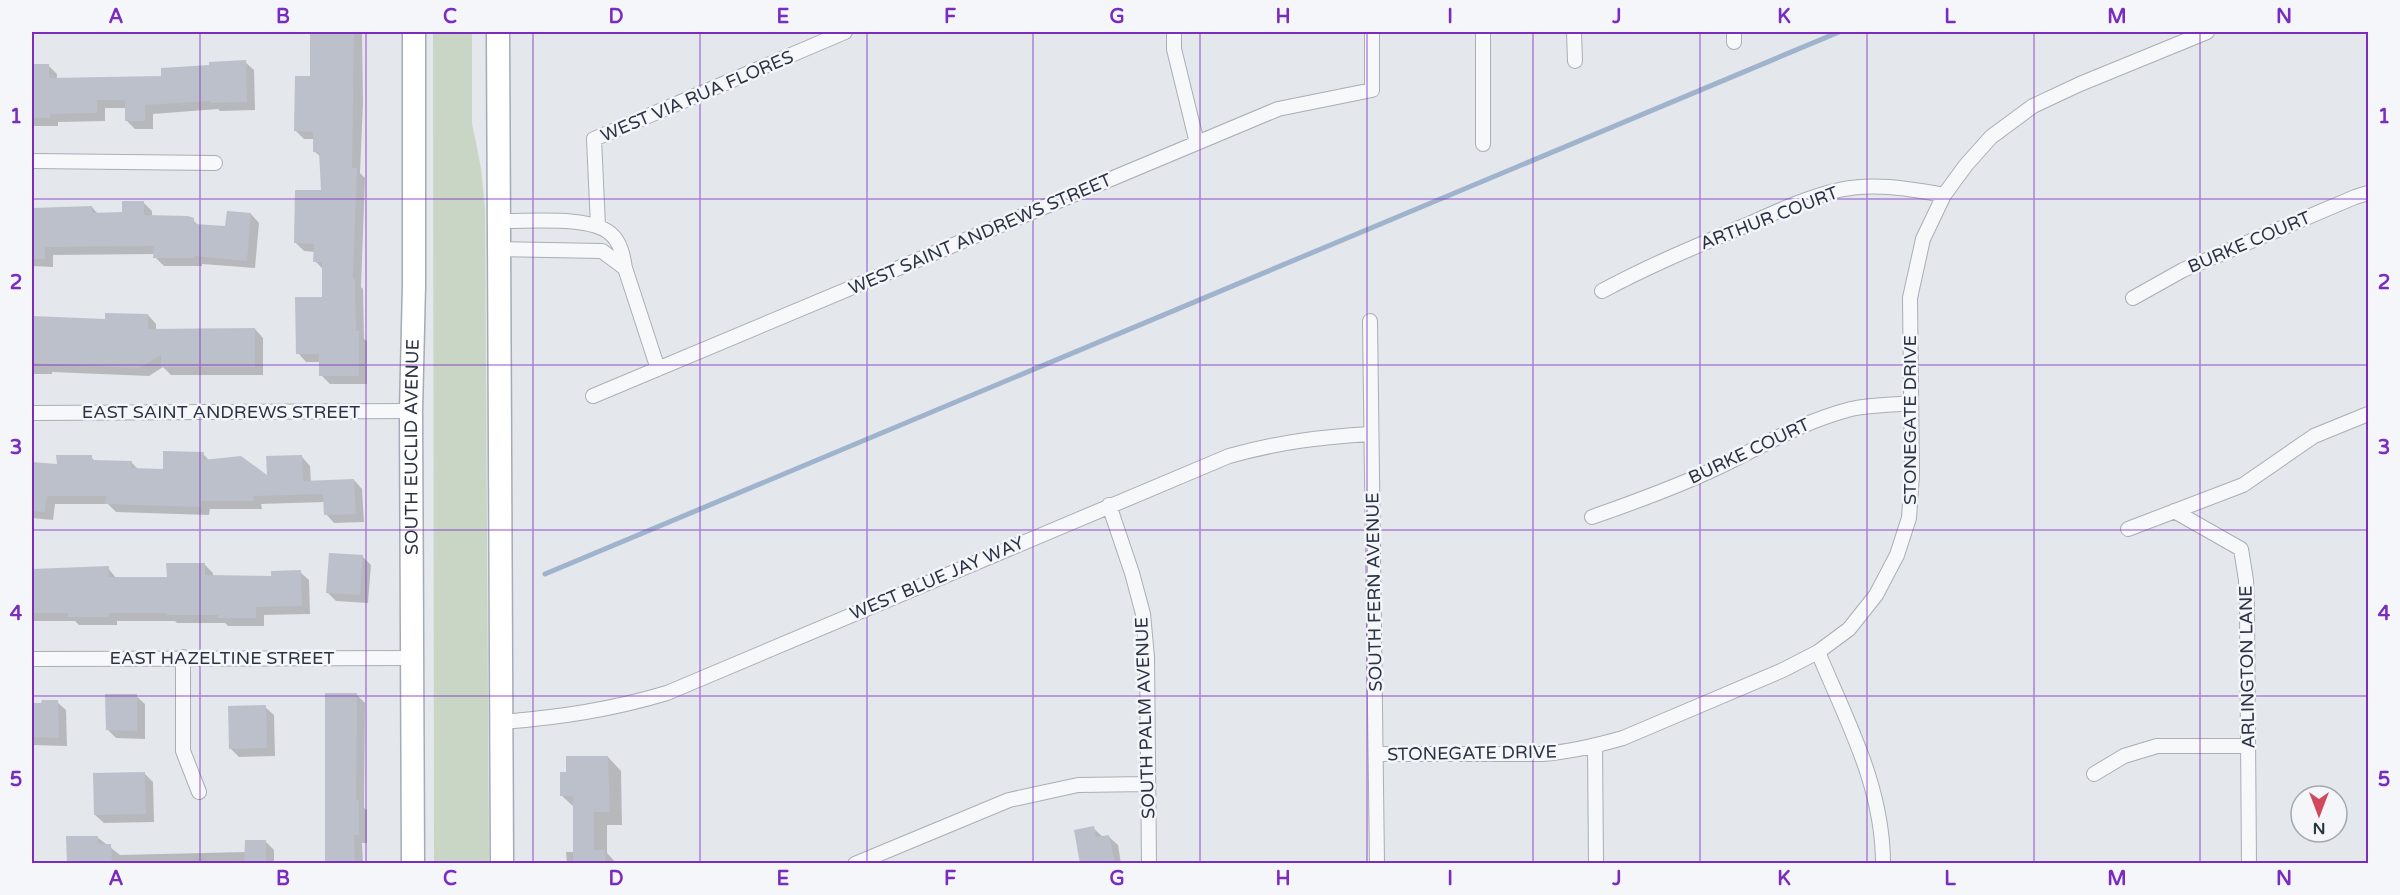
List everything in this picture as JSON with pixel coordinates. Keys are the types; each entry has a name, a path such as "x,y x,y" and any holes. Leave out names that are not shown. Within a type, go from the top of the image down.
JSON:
{"main road":[{"name":"SOUTH EUCLID AVENUE","path":"413,864 411,411 414,285 414,32"},
{"path":"498,32 502,864"}],"street":[{"name":"WEST VIA RUA FLORES","path":"598,226 594,139 845,32"},
{"path":"1174,32 1174,49 1197,143"},
{"name":"WEST SAINT ANDREWS STREET","path":"593,396 1278,109 1372,90 1372,32"},
{"path":"1483,32 1483,144"},
{"path":"1574,32 1575,61"},
{"name":"STONEGATE DRIVE","path":"1376,754 1542,754 1569,752 1595,746 1658,724 1783,670 1818,652 1849,629 1876,595 1897,555 1909,518 1912,475 1910,298 1923,239 1944,195 1991,137 2033,106 2206,32"},
{"path":"32,160 215,163"},
{"name":"ARTHUR COURT","path":"1602,291 1662,260 1799,203 1840,190 1877,187 1911,189 1944,195"},
{"name":"BURKE COURT","path":"2133,298 2183,270 2368,193"},
{"path":"500,221 572,222 598,226 612,234 622,251 625,268 658,369"},
{"path":"500,249 602,251 625,268"},
{"name":"SOUTH FERN AVENUE","path":"1370,321 1377,864"},
{"name":"BURKE COURT","path":"1592,517 1635,502 1728,462 1780,434 1815,420 1854,408 1911,403"},
{"name":"EAST SAINT ANDREWS STREET","path":"32,413 411,411"},
{"path":"2128,529 2243,486 2314,436 2368,414"},
{"name":"WEST BLUE JAY WAY","path":"502,722 564,717 622,706 667,693 1229,456 1272,444 1322,437 1371,434"},
{"name":"SOUTH PALM AVENUE","path":"1109,505 1143,614 1147,657 1149,864"},
{"name":"ARLINGTON LANE","path":"2174,511 2241,549 2246,580 2247,610 2249,864"},
{"path":"1818,652 1867,766 1878,807 1883,864"},
{"path":"183,657 183,751 199,792"},
{"name":"EAST HAZELTINE STREET","path":"32,659 412,657"},
{"path":"1595,746 1596,864"},
{"path":"2094,774 2124,756 2157,746 2248,746"},
{"path":"855,864 1009,800 1078,785 1148,783"}],"green space":[{"path":"433,32 472,32 472,123 481,168 485,209 489,863 434,863"}],"building":[{"path":"310,32 354,32 352,168 357,168 353,279 355,279 356,331 359,331 359,376 319,376 319,354 296,354 295,297 322,297 322,262 313,262 314,244 294,243 295,190 321,190 319,152 313,152 313,132 294,131 295,76 310,76"},
{"path":"246,60 247,102 210,103 210,101 145,105 145,121 125,121 125,100 97,100 97,113 50,114 50,118 32,118 32,64 49,64 49,78 161,76 161,68"},
{"path":"122,201 144,201 144,215 188,216 194,218 194,224 225,226 227,211 251,213 247,261 194,256 194,258 153,258 154,246 45,247 45,259 32,259 32,208 92,206 92,213 122,212"},
{"path":"105,313 148,314 148,329 255,328 255,367 161,367 161,355 139,368 32,363 32,316 105,319"},
{"path":"163,451 204,452 203,460 241,456 267,475 266,456 302,455 303,481 354,479 356,514 324,515 323,494 253,496 254,501 201,501 201,507 105,504 106,496 47,496 45,512 32,511 32,462 57,464 56,455 92,455 92,460 132,461 131,468 163,469"},
{"path":"329,553 363,555 360,595 326,593"},
{"path":"166,563 205,563 205,575 271,576 271,571 301,570 302,606 256,607 256,618 218,618 218,615 167,615 167,613 109,613 109,617 68,617 68,613 32,613 32,569 109,566 109,577 167,577"},
{"path":"325,693 357,693 356,800 359,800 359,835 354,835 355,864 325,864"},
{"path":"105,694 137,694 137,731 106,730"},
{"path":"42,700 58,700 59,738 32,737 32,703 41,703"},
{"path":"266,705 267,748 229,749 228,706"},
{"path":"566,756 608,756 610,812 594,812 594,850 605,850 605,864 573,864 573,796 560,796 560,772 566,772"},
{"path":"145,772 146,814 94,815 93,773"},
{"path":"1094,826 1096,837 1109,835 1115,864 1080,864 1074,830"},
{"path":"66,836 98,836 98,844 111,844 112,864 67,864"},
{"path":"245,840 266,840 266,864 244,864"}],"waterway":[{"path":"545,574 1839,32"}]}
